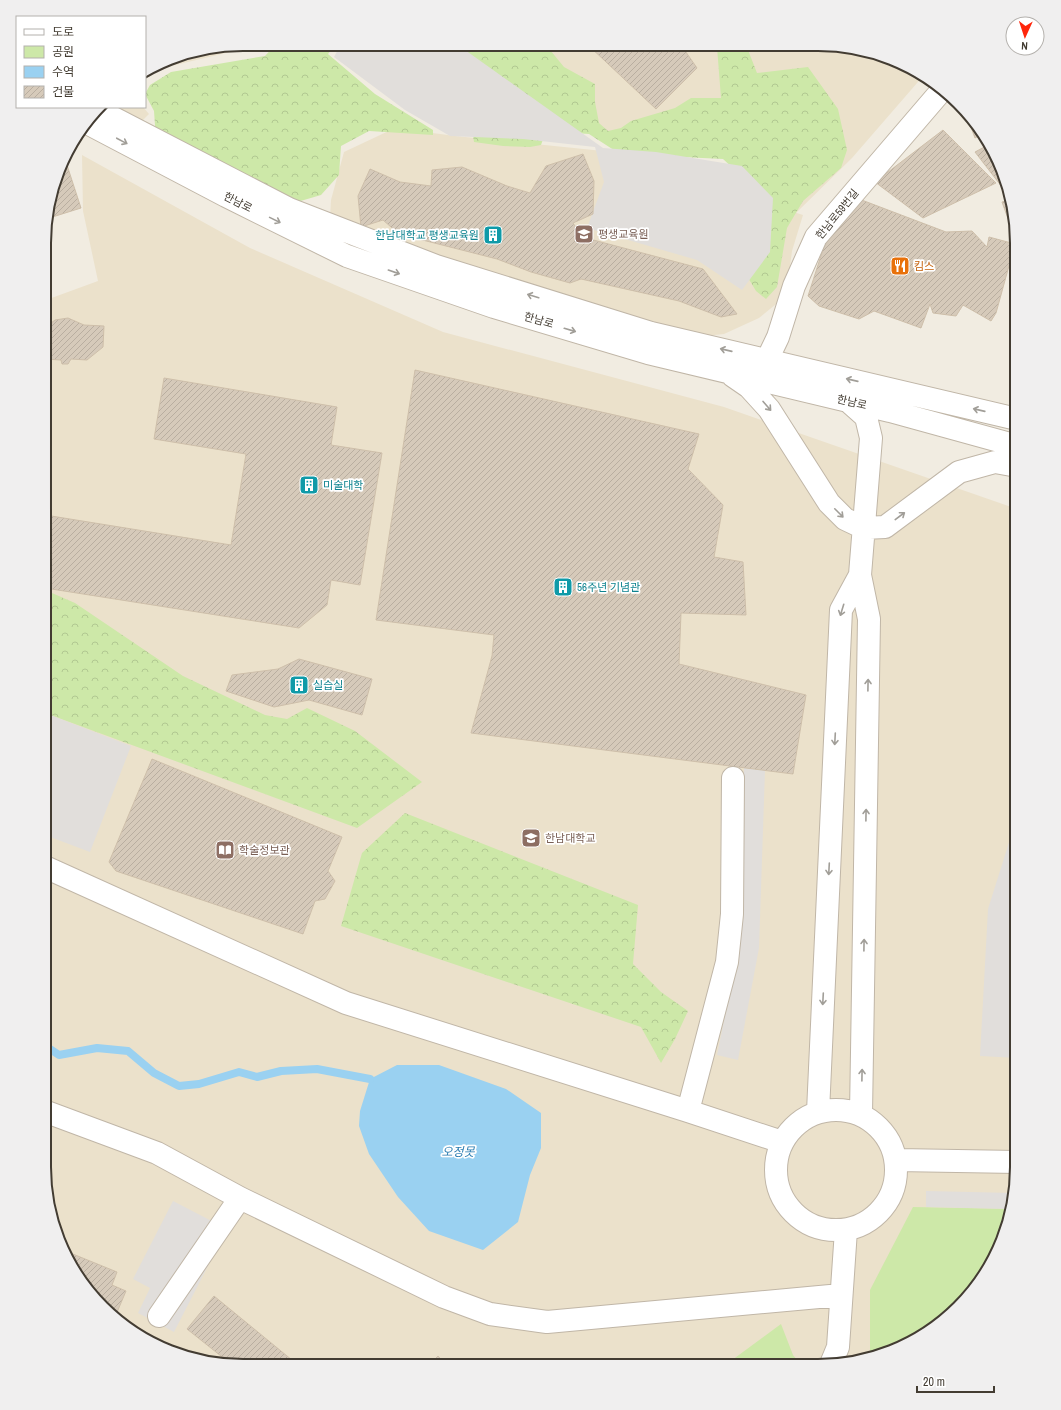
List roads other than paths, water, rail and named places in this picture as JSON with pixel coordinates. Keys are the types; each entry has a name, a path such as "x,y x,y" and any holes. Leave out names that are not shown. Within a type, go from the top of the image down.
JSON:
{"street":[{"name":"한남로59번길","path":"767,360 778,337 794,286 816,237 939,94"},
{"name":"한남로","path":"102,112 289,209 436,266 651,333 1010,417"},
{"name":"한남로","path":"92,125 226,196 347,256 494,307 648,353 903,414 1010,444"},
{"path":"727,371 749,387 770,408 829,503 845,519 864,528 885,526 959,472 995,462 1010,465"},
{"path":"848,401 866,417 871,438 860,575 869,619 861,1114"},
{"path":"871,438 881,420 903,414"},
{"path":"818,1112 841,610 860,575"},
{"path":"688,1111 726,962 732,914 733,778"},
{"path":"51,870 346,1003 782,1142"},
{"path":"832,1109 847,1110 861,1114 878,1125 882,1130 890,1141 897,1160 897,1179 891,1198 880,1213 864,1224 846,1230 826,1230 809,1224 793,1213 782,1197 776,1179 776,1160 782,1142 791,1129 803,1119 818,1112 832,1109"},
{"path":"51,1114 157,1153 240,1198 444,1297 490,1314 547,1322 841,1294"},
{"path":"897,1160 1010,1162"},
{"path":"159,1316 240,1198"},
{"path":"837,1358 846,1230"}],"water":[{"name":"오정못","path":"397,1065 439,1065 506,1089 541,1113 541,1148 530,1175 518,1222 483,1250 429,1231 398,1197 369,1154 359,1126 360,1111 370,1079"}],"waterway":[{"path":"51,1050 59,1055 97,1048 128,1051 154,1073 179,1086 199,1084 239,1072 257,1077 281,1071 317,1069 370,1079"}],"place":[{"name":"평생교육원","path":"584,234"},
{"name":"한남대학교 평생교육원","path":"493,235"},
{"name":"킴스","path":"900,266"},
{"name":"미술대학","path":"309,485"},
{"name":"56주년 기념관","path":"563,587"},
{"name":"실습실","path":"299,685"},
{"name":"한남대학교","path":"531,838"},
{"name":"학술정보관","path":"225,850"}]}
